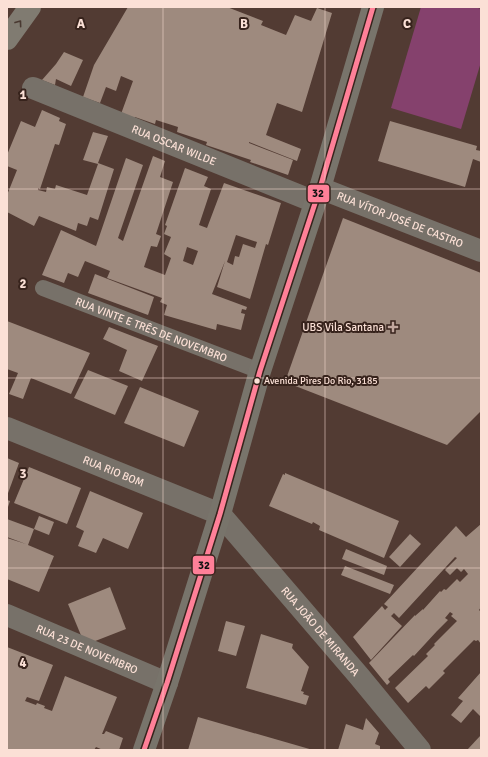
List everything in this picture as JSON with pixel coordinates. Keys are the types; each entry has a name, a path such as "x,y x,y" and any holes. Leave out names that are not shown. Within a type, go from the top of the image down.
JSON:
{"main road":[{"path":"7,39 30,7"},
{"path":"144,750 167,683 220,514 260,371 317,195 373,7"}],"street":[{"name":"RUA OSCAR WILDE","path":"33,88 317,195"},
{"name":"RUA VÍTOR JOSÉ DE CASTRO","path":"317,195 481,251"},
{"name":"RUA RIO BOM","path":"7,428 220,514"},
{"name":"RUA JOÃO DE MIRANDA","path":"220,514 359,676 420,750"},
{"name":"RUA 23 DE NOVEMBRO","path":"7,615 167,683"}],"lane":[{"name":"RUA VINTE E TRÊS DE NOVEMBRO","path":"43,288 260,371"}],"shaded area":[{"path":"421,7 475,7 481,9 481,62 461,129 391,108"}],"building":[{"path":"128,7 227,7 263,21 261,25 286,35 295,15 311,21 317,8 332,13 302,112 277,103 266,135 301,149 297,161 249,142 293,160 288,175 250,162 251,160 206,145 207,142 177,132 178,127 156,120 155,124 121,114 133,81 121,76 116,91 106,87 100,103 83,97 94,65"},
{"path":"64,52 83,60 71,86 56,79 55,85 42,80 56,64"},
{"path":"42,110 60,118 59,121 66,124 59,145 55,144 40,189 38,188 38,190 46,192 47,187 55,189 56,185 87,195 98,164 83,160 93,132 108,136 98,163 114,169 98,220 90,217 87,226 78,223 76,231 39,216 34,226 7,212 7,195 17,170 7,166 7,155 21,121 35,127"},
{"path":"390,121 477,146 476,150 481,151 481,162 473,159 465,187 378,161"},
{"path":"153,156 165,161 160,177 173,182 156,234 161,236 157,247 151,246 144,267 165,275 171,258 164,254 171,237 164,234 167,226 165,225 185,168 208,177 204,186 211,189 199,225 207,228 224,183 281,203 268,245 266,244 250,299 217,287 225,261 212,294 247,307 246,310 242,309 241,313 245,314 241,330 217,324 216,330 164,315 167,305 160,302 162,298 107,278 110,271 85,261 78,277 68,273 64,283 42,275 61,230 96,246 126,158 143,165 118,238 123,241","holes":["236,235 257,242 255,248 243,244 239,257 235,256 233,265 227,262","187,247 198,251 193,265 183,261"]},
{"name":"UBS Vila Santana","path":"343,218 481,273 481,411 447,445 285,382"},
{"path":"95,274 154,297 148,315 88,293"},
{"path":"7,321 90,353 71,394 31,378 23,399 9,394 18,373 7,369"},
{"path":"109,327 158,346 142,381 119,371 127,350 103,339"},
{"path":"88,370 128,386 115,415 74,398"},
{"path":"140,387 199,411 184,447 124,423"},
{"path":"7,458 19,463 7,496"},
{"path":"29,467 81,488 67,524 14,503"},
{"path":"285,473 399,521 384,558 319,530 320,526 313,522 312,524 269,506 283,474 285,475"},
{"path":"90,491 143,513 128,549 103,538 96,553 78,546 84,531 76,527"},
{"path":"7,500 10,501 7,510"},
{"path":"39,516 54,522 49,535 34,529"},
{"path":"7,519 34,529 28,545 54,556 39,592 7,579 7,538 26,544 7,537"},
{"path":"481,524 481,607 479,610 481,612 481,644 478,640 474,640 443,671 445,673 429,689 426,686 408,703 395,688 428,656 426,654 435,645 434,644 457,621 451,616 453,614 450,612 445,618 448,620 414,656 413,655 388,679 390,682 387,685 369,663 415,615 423,610 440,591 441,592 444,589 446,590 457,579 460,582 468,574 464,569 461,572 457,568 450,575 445,570 457,558 455,557 399,618 394,613 391,616 402,626 371,660 353,637 382,606 385,610 388,607 384,604 456,526 466,537"},
{"path":"410,534 421,544 400,567 389,557"},
{"path":"346,549 387,566 384,575 342,559"},
{"path":"345,566 394,585 390,594 341,575"},
{"path":"110,587 126,629 85,645 68,604"},
{"path":"226,621 245,626 236,656 218,651"},
{"path":"261,634 293,644 292,648 309,667 301,691 304,692 303,694 309,696 306,705 246,688"},
{"path":"7,647 53,665 39,701 27,697 25,701 36,705 37,703 52,711 65,676 117,697 102,734 106,731 123,738 119,750 103,750 96,747 94,750 7,750"},
{"path":"481,672 481,717 473,709 461,723 451,715 463,701 458,698"},
{"path":"198,717 313,750 188,750"},
{"path":"366,718 379,733 375,744 380,746 380,749 383,750 338,750 346,724 363,730"},
{"path":"481,735 481,750 467,750"}],"transit line":[{"name":"32","path":"144,750 167,683 220,514 260,371 320,188 373,7"}],"place":[{"name":"UBS Vila Santana","path":"393,327"},
{"name":"Avenida Pires Do Rio, 3185","path":"257,381"}]}
